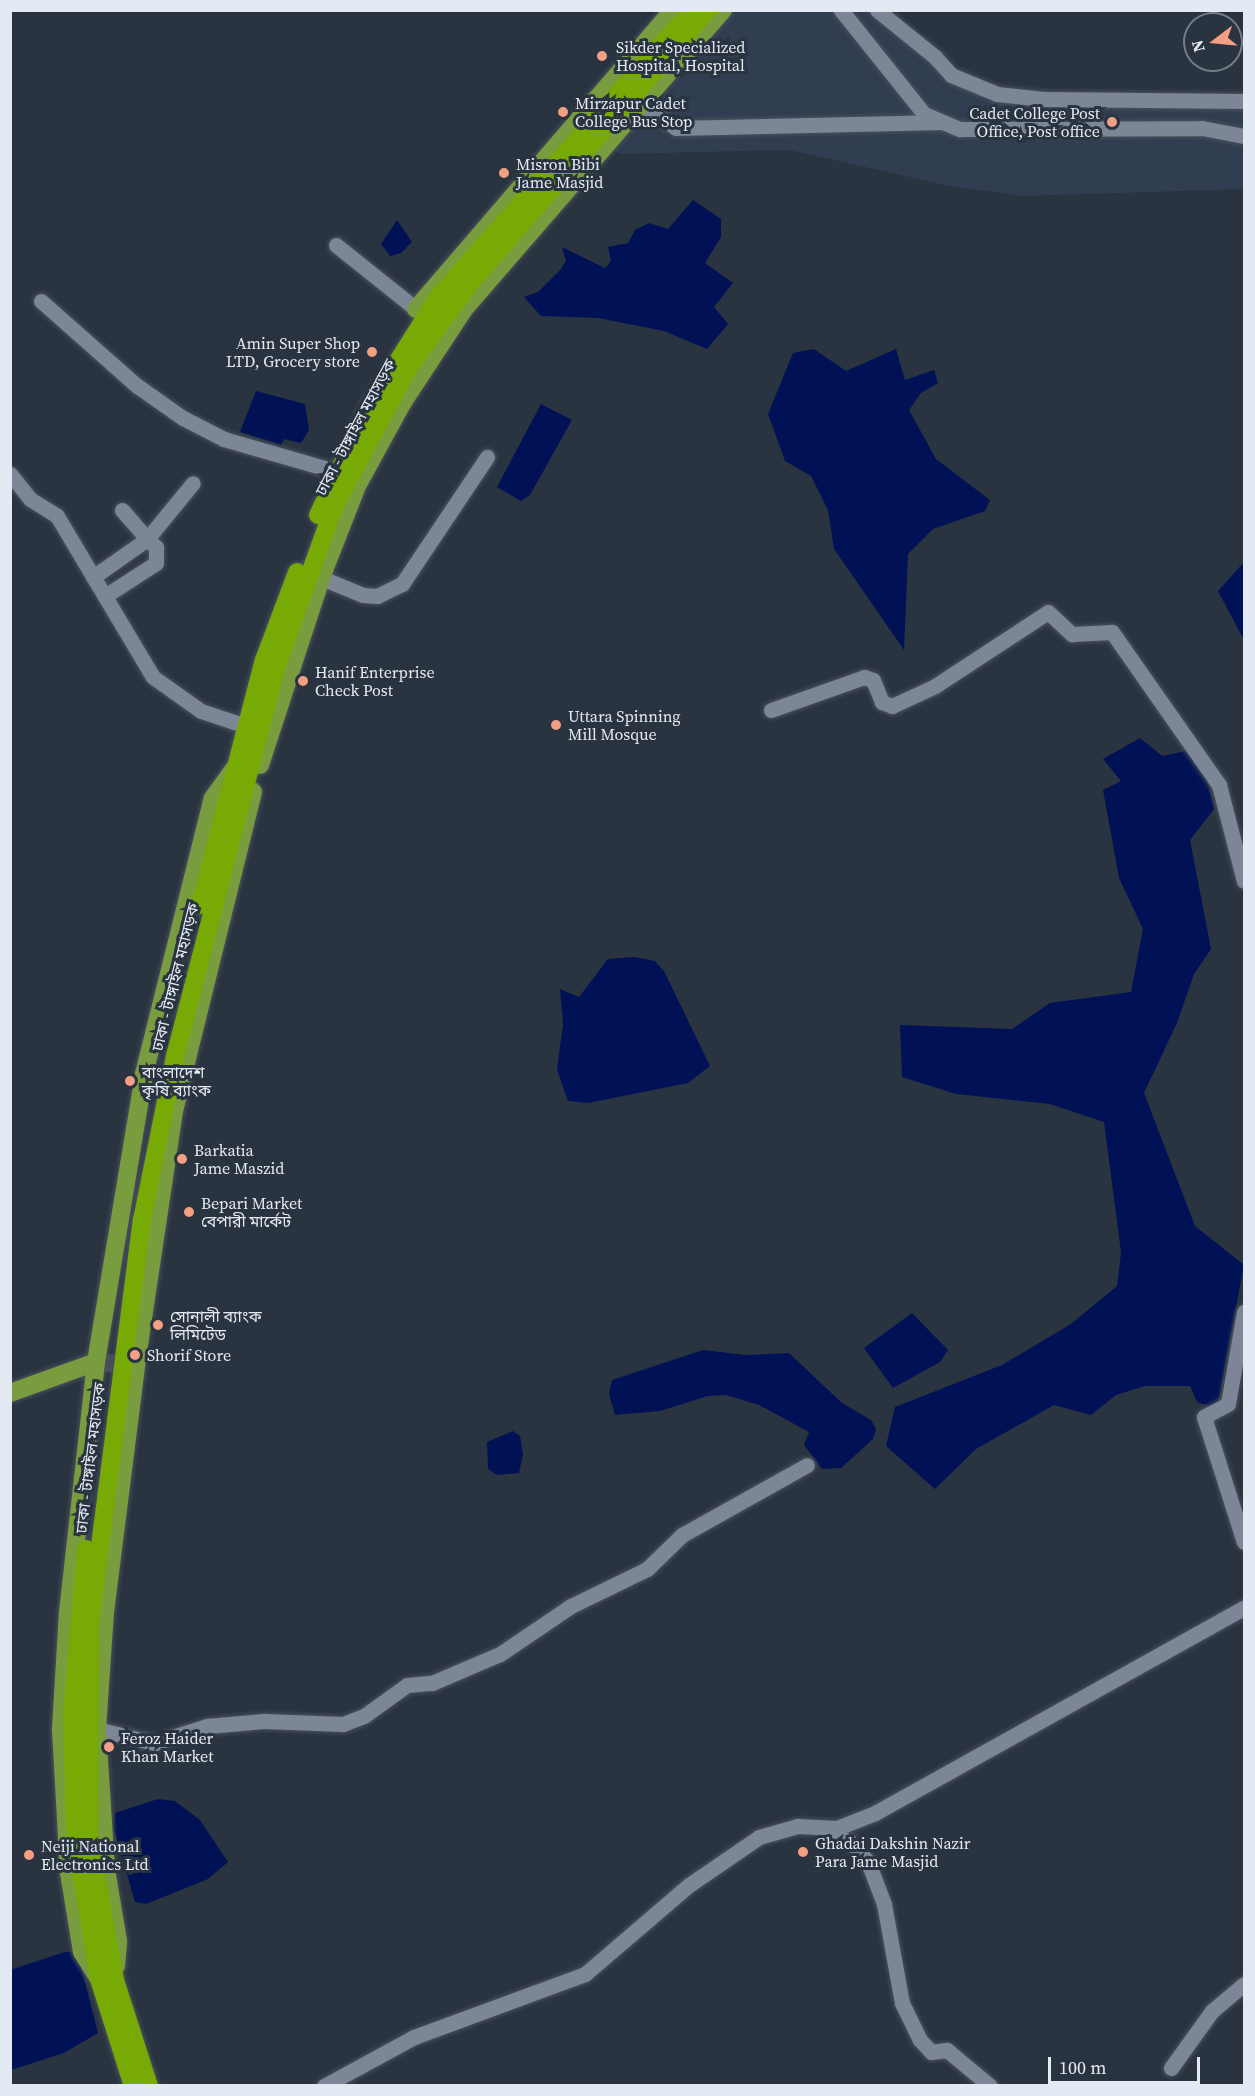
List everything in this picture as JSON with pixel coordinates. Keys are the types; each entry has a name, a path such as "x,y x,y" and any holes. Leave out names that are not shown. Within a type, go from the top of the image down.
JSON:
{"highway":[{"name":"ঢাকা - টাঙ্গাইল মহাসড়ক","path":"245,779 246,726 264,660 335,471 420,313 691,10"},
{"name":"ঢাকা - টাঙ্গাইল মহাসড়ক","path":"133,2085 107,1979 89,1836 90,1624 142,1220 175,1056 245,779 277,665 315,575 350,473 407,370 470,283 637,102 707,10"},
{"name":"ঢাকা - টাঙ্গাইল মহাসড়ক","path":"107,1979 149,2085"}],"main road":[{"path":"420,313 673,10"},
{"path":"637,102 723,10"},
{"path":"107,1979 82,1952 69,1874 61,1729 68,1612 96,1362 144,1074 213,798 245,779"},
{"path":"107,1979 118,1941 106,1869 97,1729 105,1612 134,1376 174,1111 245,779"},
{"path":"10,1393 96,1362"}],"street":[{"path":"841,10 918,107 960,129 1202,128 1245,136"},
{"path":"877,10 935,57 951,75 998,94 1035,99 1245,100"},
{"path":"637,102 676,128 944,122"},
{"path":"336,245 420,313"},
{"path":"41,301 136,385 183,418 224,439 335,471"},
{"path":"315,575 349,591 377,596 402,584 487,457"},
{"path":"10,474 30,499 57,516 153,677 201,711 246,726"},
{"path":"93,577 147,538 193,483"},
{"path":"105,596 156,563 156,547 122,510"},
{"path":"771,710 864,677 873,680 882,702 892,706 935,686 1048,612 1071,634 1112,632 1219,785 1245,881"},
{"path":"1245,1312 1228,1404 1204,1418 1245,1542"},
{"path":"97,1729 154,1743 207,1726 264,1721 343,1724 364,1716 407,1685 432,1683 500,1654 571,1606 647,1569 682,1535 807,1465"},
{"path":"324,2085 414,2037 585,1974 689,1885 759,1837 798,1826 824,1829 849,1825 958,1771 1046,1714 1245,1608"},
{"path":"824,1829 852,1843 867,1862 884,1904 902,2003 920,2040 931,2052 947,2050 990,2085"},
{"path":"1171,2068 1212,2011 1245,1984"}],"shaded area":[{"path":"731,11 872,11 934,59 997,97 1244,102 1244,189 1023,196 950,186 790,150 620,154 611,148"},
{"path":"693,200 721,219 721,237 705,263 733,283 714,307 728,324 707,349 664,331 598,318 541,316 524,297 538,292 560,270 566,261 562,247 605,268 611,261 608,247 628,243 635,230 649,223 668,229"},
{"path":"397,220 412,242 401,253 390,256 381,244"},
{"path":"814,349 846,371 896,349 905,380 934,370 938,383 921,393 909,410 936,459 990,500 985,511 933,529 908,554 904,650 834,549 828,510 811,476 785,461 768,414 793,353"},
{"path":"256,391 305,404 309,430 301,443 284,439 281,445 240,432"},
{"path":"541,404 572,420 530,495 521,501 497,487"},
{"path":"1244,562 1244,640 1218,591"},
{"path":"1140,738 1162,756 1186,751 1205,772 1214,809 1190,840 1211,949 1194,974 1177,1023 1144,1093 1195,1226 1244,1265 1217,1408 1197,1402 1190,1386 1145,1386 1116,1395 1091,1415 1054,1405 976,1449 935,1489 886,1446 895,1407 1002,1365 1071,1324 1117,1286 1121,1252 1104,1122 1050,1104 956,1094 902,1077 900,1025 1012,1029 1050,1003 1131,992 1143,929 1119,878 1103,790 1121,781 1103,759"},
{"path":"634,957 655,961 664,971 710,1066 688,1083 588,1103 568,1101 557,1070 563,1024 560,989 579,997 608,959"},
{"path":"912,1313 948,1350 940,1362 893,1388 864,1348"},
{"path":"703,1350 746,1355 789,1353 842,1403 871,1420 876,1429 873,1439 841,1468 822,1469 804,1445 809,1432 759,1405 726,1395 708,1396 660,1411 615,1415 609,1394 612,1380"},
{"path":"513,1431 520,1436 523,1454 519,1473 497,1475 488,1469 487,1442"},
{"path":"158,1799 175,1801 200,1820 228,1862 208,1879 146,1904 135,1902 114,1829 115,1813"},
{"path":"65,1952 77,1952 98,2033 64,2053 11,2070 10,1970"}],"tunnel":[{"path":"96,1362 136,1365"}],"place":[{"name":"Sikder Specialized Hospital, Hospital","path":"602,56"},
{"name":"Mirzapur Cadet College Bus Stop","path":"563,112"},
{"name":"Cadet College Post Office, Post office","path":"1112,122"},
{"name":"Misron Bibi Jame Masjid","path":"504,173"},
{"name":"Amin Super Shop LTD, Grocery store","path":"372,352"},
{"name":"Hanif Enterprise Check Post","path":"303,681"},
{"name":"Uttara Spinning Mill Mosque","path":"556,725"},
{"name":"বাংলাদেশ কৃষি ব্যাংক","path":"130,1081"},
{"name":"Barkatia Jame Maszid","path":"182,1159"},
{"name":"Bepari Market বেপারী মার্কেট","path":"189,1212"},
{"name":"সোনালী ব্যাংক লিমিটেড","path":"158,1325"},
{"name":"Shorif Store","path":"135,1355"},
{"name":"Feroz Haider Khan Market","path":"109,1747"},
{"name":"Ghadai Dakshin Nazir Para Jame Masjid","path":"803,1852"},
{"name":"Neiji National Electronics Ltd","path":"29,1855"}]}
